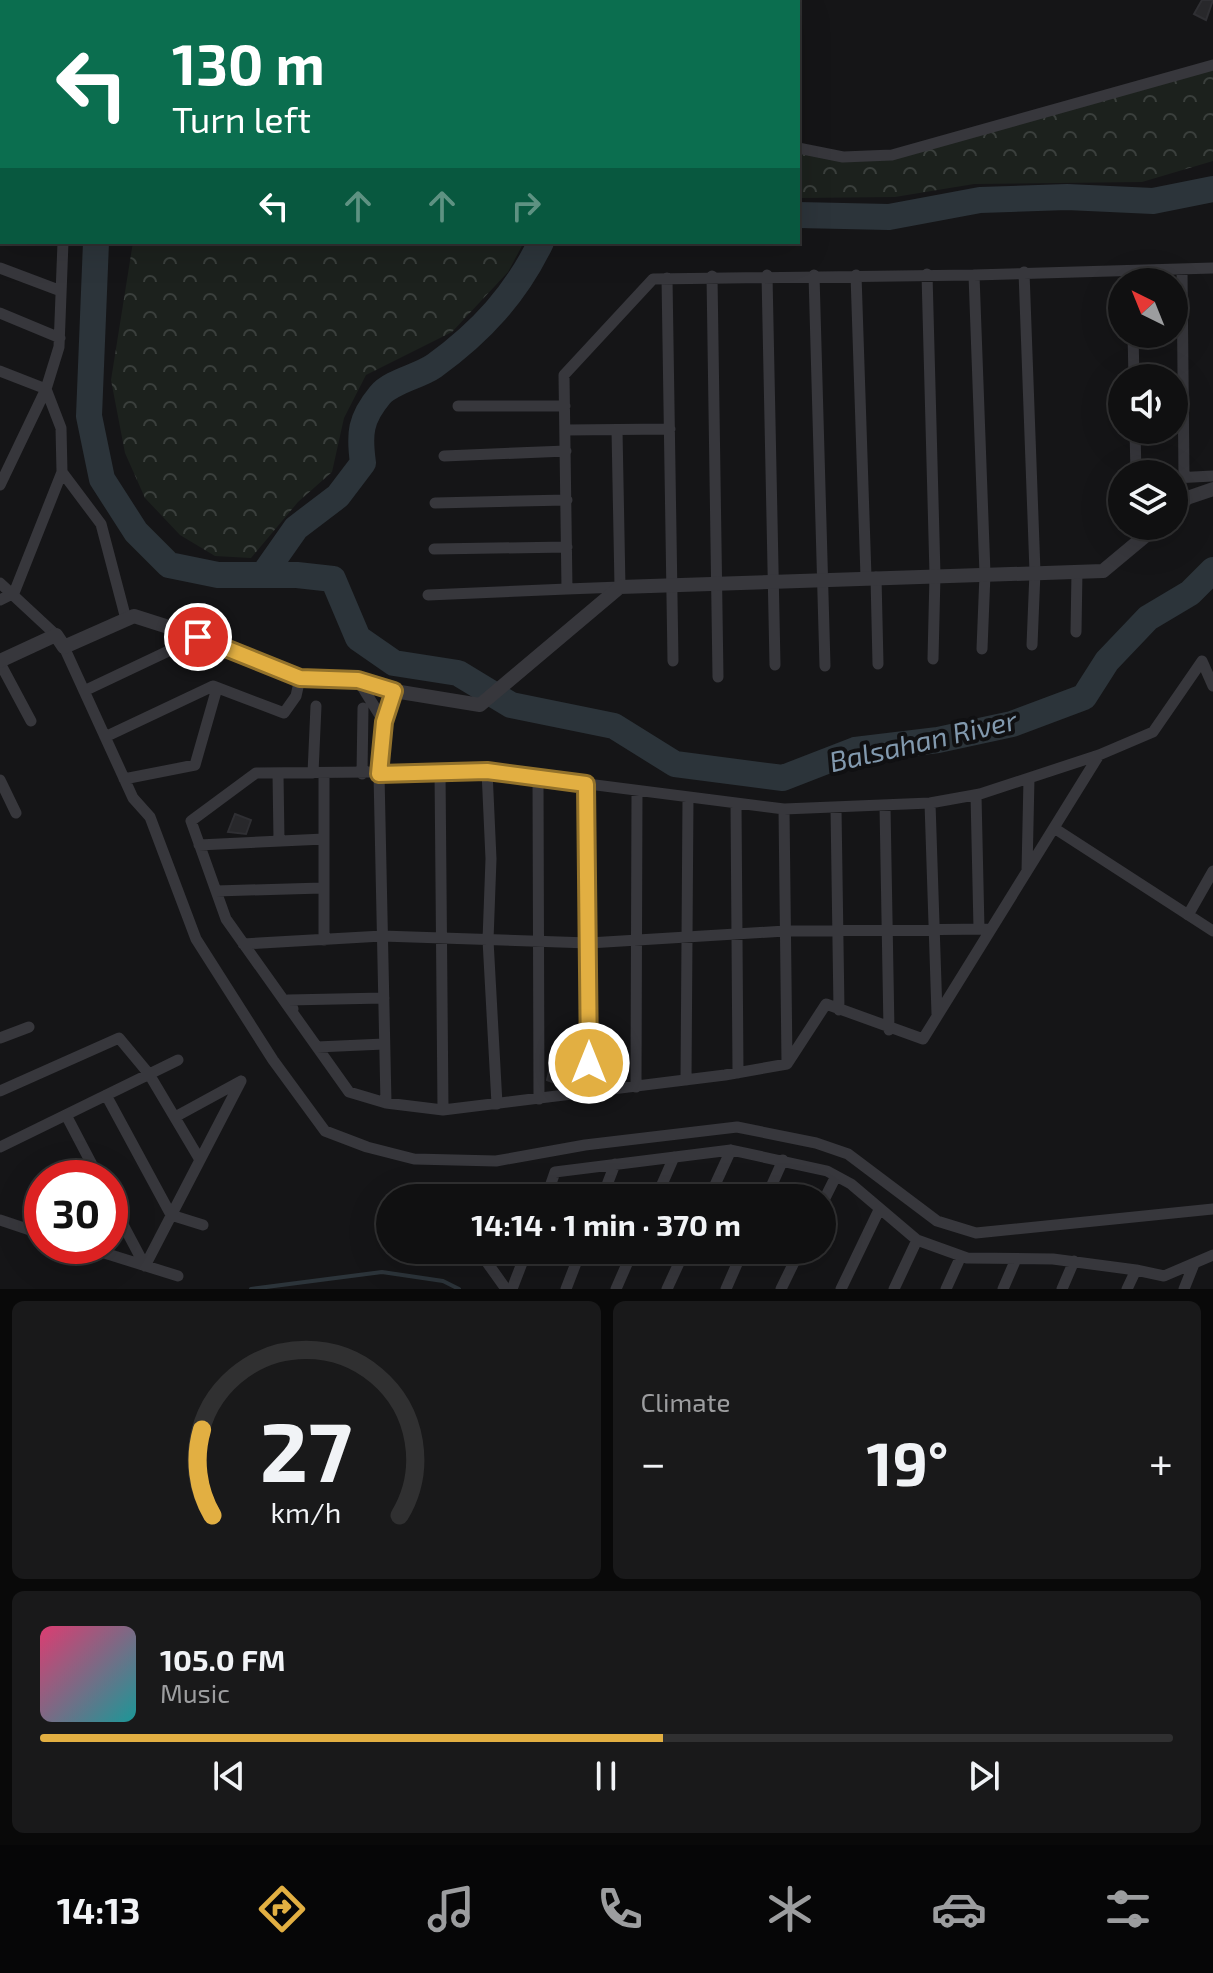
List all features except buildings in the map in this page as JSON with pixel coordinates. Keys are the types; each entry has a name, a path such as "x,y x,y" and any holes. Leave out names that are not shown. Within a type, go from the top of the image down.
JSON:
{"street":[{"path":"800,148 843,157 892,155 1213,65"},
{"path":"0,485 46,389 60,338 63,244"},
{"path":"0,268 61,291"},
{"path":"1188,269 1213,268"},
{"path":"1024,272 1035,572 1032,645"},
{"path":"567,589 564,375 653,279 1024,272 1108,275"},
{"path":"927,274 935,575 933,659"},
{"path":"767,275 775,665"},
{"path":"814,275 825,666"},
{"path":"856,275 878,664"},
{"path":"974,275 985,574 982,649"},
{"path":"712,276 718,677"},
{"path":"667,278 673,661"},
{"path":"0,313 60,338"},
{"path":"1179,460 1181,348"},
{"path":"0,371 46,389 61,428 62,472 14,593 0,600"},
{"path":"458,406 565,406"},
{"path":"566,430 670,429"},
{"path":"617,430 620,587"},
{"path":"444,456 566,451"},
{"path":"62,472 101,524 126,619"},
{"path":"1188,477 1213,476"},
{"path":"1188,498 1213,489"},
{"path":"435,503 567,500"},
{"path":"428,595 1103,571 1141,540"},
{"path":"434,549 567,547"},
{"path":"1076,632 1077,571"},
{"path":"0,583 14,593 60,641 124,779 139,807 150,817 196,939 273,1060 325,1131 367,1147 414,1159 496,1161 585,1145 737,1127 827,1146 848,1154 937,1221 976,1233 1213,1209"},
{"path":"31,721 0,662 134,616 198,637 300,678 358,680 394,691 480,705 620,587"},
{"path":"84,691 198,637"},
{"path":"1099,755 1027,871 985,929 923,1039 889,1030 826,1004 787,1064 636,1087 443,1110 386,1103 349,1092 226,919 191,821 256,773 487,771 784,809 930,803 976,795 1099,755 1153,732 1202,661 1213,686"},
{"path":"105,737 213,686 284,713 296,696 300,678"},
{"path":"358,680 384,722"},
{"path":"124,779 195,765 217,688"},
{"path":"386,1103 379,774 384,722 394,691"},
{"path":"316,706 324,839 324,940"},
{"path":"362,774 363,708"},
{"path":"440,770 443,1110"},
{"path":"487,771 491,859 488,940 497,1104"},
{"path":"278,774 279,840"},
{"path":"1027,871 1029,778"},
{"path":"538,779 539,1099"},
{"path":"0,780 16,813"},
{"path":"586,784 589,1093"},
{"path":"636,1087 637,791"},
{"path":"976,795 985,929"},
{"path":"686,1080 688,797"},
{"path":"736,803 738,1073"},
{"path":"930,803 937,1016"},
{"path":"885,806 889,1030"},
{"path":"836,808 839,1010"},
{"path":"784,809 787,1064"},
{"path":"1054,828 1213,931"},
{"path":"199,845 324,839"},
{"path":"1188,915 1213,871"},
{"path":"216,891 322,888"},
{"path":"243,944 382,936 589,943 838,929 985,929"},
{"path":"317,1047 288,1000 384,998"},
{"path":"0,1038 29,1027"},
{"path":"0,1091 119,1038 149,1074 200,1160"},
{"path":"317,1047 384,1044"},
{"path":"0,1147 178,1060"},
{"path":"145,1266 241,1081 175,1117"},
{"path":"106,1095 171,1215 203,1225"},
{"path":"66,1115 90,1160"},
{"path":"715,1184 731,1150"},
{"path":"551,1184 555,1172 731,1150 783,1160 836,1176 917,1240 961,1256 1074,1261 1164,1276 1213,1255"},
{"path":"662,1184 674,1157"},
{"path":"772,1184 783,1160"},
{"path":"607,1184 615,1164"},
{"path":"832,1184 836,1176"},
{"path":"841,1289 879,1210"},
{"path":"0,1220 24,1228"},
{"path":"128,1234 145,1266"},
{"path":"894,1289 917,1240"},
{"path":"946,1289 961,1256"},
{"path":"1003,1289 1016,1259"},
{"path":"128,1261 178,1276"},
{"path":"1062,1289 1074,1261"},
{"path":"489,1264 509,1289 521,1264"},
{"path":"566,1289 576,1264"},
{"path":"616,1289 627,1264"},
{"path":"667,1289 679,1264"},
{"path":"726,1289 737,1264"},
{"path":"781,1289 793,1264"},
{"path":"1184,1289 1194,1264"},
{"path":"1127,1289 1136,1270"}],"green space":[{"path":"1213,64 1213,161 1142,182 974,184 895,197 800,198 800,146 856,158 910,151"},
{"path":"133,244 523,244 508,272 452,332 366,375 344,418 332,472 298,502 251,558 215,556 180,535 145,498 125,453 111,380"}],"waterway":[{"name":"Balsahan River","path":"800,215 889,217 980,200 1067,197 1153,201 1213,189"},
{"name":"Balsahan River","path":"96,244 89,416 102,479 136,532 169,565 218,575 297,575 333,579 358,638 394,663 458,673 511,705 614,726 675,764 783,778 855,750 938,740 1012,724 1084,697 1107,661 1148,618 1190,593 1213,570"},
{"name":"Balsahan River","path":"263,575 296,528 338,496 363,463 362,427 380,395 391,386 434,366 482,326 509,295 540,244"},
{"path":"251,1289 382,1272 443,1281 459,1289"}],"route":[{"path":"198,637 300,678 358,680 394,691 384,722 379,774 487,771 586,784 589,1063"}]}
